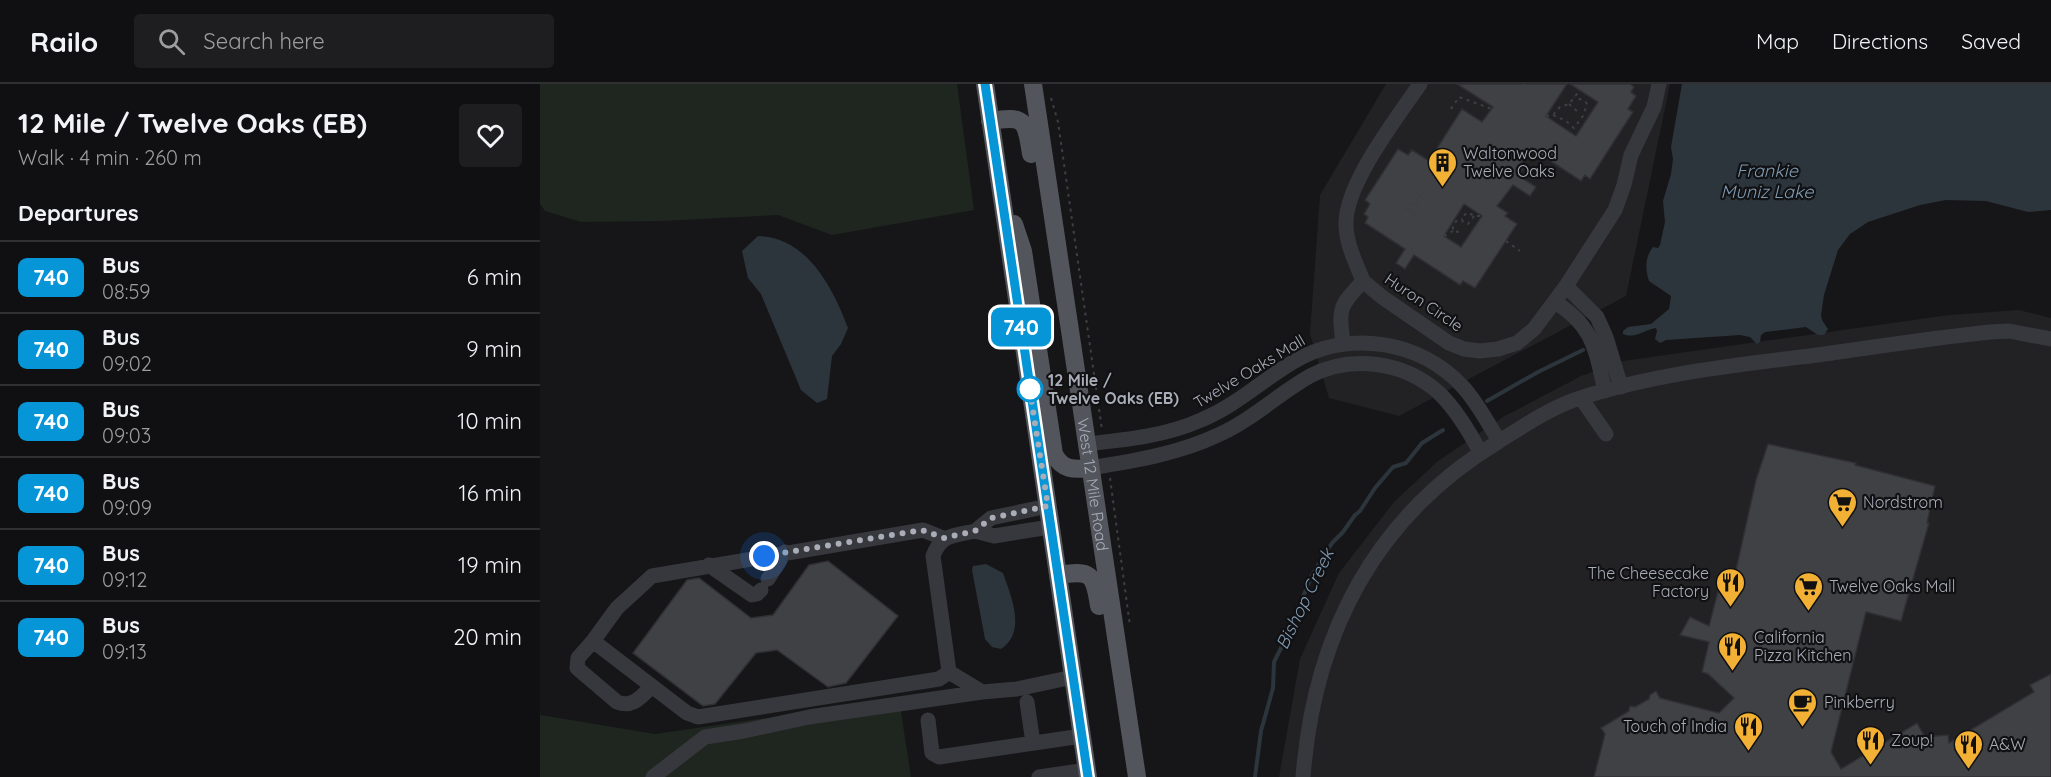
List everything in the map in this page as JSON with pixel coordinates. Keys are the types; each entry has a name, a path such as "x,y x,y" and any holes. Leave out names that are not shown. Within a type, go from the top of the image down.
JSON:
{"main road":[{"path":"985,84 1073,679 1091,775"},
{"name":"West 12 Mile Road","path":"1033,84 1137,777"},
{"path":"990,121 1015,118 1027,129 1056,319 1073,361"},
{"path":"998,176 1023,251 1054,454 1060,464 1065,467 1090,468"},
{"path":"1058,575 1084,573 1089,575 1095,584 1124,777"},
{"path":"1073,679 1088,705 1091,775"}],"street":[{"name":"Huron Circle","path":"1420,84 1359,177 1351,196 1346,223 1349,246 1363,281 1449,343 1464,349 1480,351 1498,350 1517,343 1534,330 1566,286 1615,210 1624,185 1630,155 1654,107 1659,84"},
{"name":"Huron Circle","path":"1343,344 1340,311 1343,304 1363,281"},
{"path":"1566,286 1597,317 1606,337 1621,387"},
{"path":"1555,302 1579,319 1586,329 1593,343 1605,391"},
{"path":"1303,777 1311,712 1321,670 1356,588 1385,542 1437,485 1480,452 1526,424 1581,398 1705,369 1980,333 2009,331 2051,339"},
{"name":"Twelve Oaks Mall","path":"1086,444 1140,437 1194,424 1239,401 1293,362 1311,353 1357,342 1393,346 1410,351 1439,366 1464,388 1499,441"},
{"path":"1090,468 1177,450 1202,442 1247,421 1300,382 1317,373 1338,366 1357,364 1388,366 1430,385 1450,405 1480,452"},
{"path":"1581,398 1606,434"},
{"path":"949,672 933,556 938,544 944,538 975,531 991,518 1048,506"},
{"path":"975,531 994,536 1050,527"},
{"path":"651,687 634,702 622,704 578,668 578,658 617,608 652,576 922,530 944,538"},
{"path":"710,565 752,595 757,594 785,552"},
{"path":"593,641 651,687 687,713 698,717 939,679 949,672"},
{"path":"949,672 982,692"},
{"path":"653,777 705,737 809,717 1017,689 1073,679"},
{"path":"1027,702 1033,743"},
{"path":"928,720 932,753 939,757 1082,736"},
{"path":"1048,776 1091,775"}],"path":[{"path":"1553,115 1560,107 1569,105 1580,90"},
{"path":"1451,109 1459,97 1492,108"},
{"path":"1546,116 1553,115 1574,128 1583,116 1587,105 1586,101 1574,97"},
{"path":"1569,105 1577,111"},
{"path":"1539,172 1540,177"},
{"path":"1414,215 1406,209 1407,204 1416,203 1416,192"},
{"path":"1417,198 1421,195"},
{"path":"1453,231 1457,220 1462,219 1466,213 1482,216"},
{"path":"1462,219 1462,222 1468,224 1474,216"},
{"path":"1444,236 1453,231 1459,232"},
{"path":"1506,241 1520,251"}],"shaded area":[{"path":"540,84 957,84 974,210 832,235 778,215 662,221 581,222 545,211 540,204"},
{"path":"1386,84 1670,84 1626,296 1399,416 1329,398 1310,334 1320,195"},
{"path":"2019,310 2051,318 2051,777 1279,777 1300,659 1339,573 1394,502 1438,461 1503,417 1581,376 1623,361 1949,315"},
{"path":"899,699 911,777 540,777 540,712 541,715 655,734"}],"water":[{"name":"Frankie Muniz Lake","path":"1682,84 2051,84 2051,210 2028,212 1986,201 1946,200 1920,205 1868,222 1850,234 1838,250 1824,295 1821,315 1828,329 1824,335 1818,335 1806,327 1765,332 1757,344 1750,337 1740,335 1666,340 1660,343 1655,339 1656,328 1636,335 1623,334 1628,327 1651,324 1669,309 1671,296 1649,281 1646,263 1653,247 1658,248 1660,245 1665,222 1663,201 1671,174 1673,159 1671,147"},
{"path":"758,236 791,245 816,267 834,297 848,328 841,344 832,356 827,399 817,403 801,390 761,294 748,278 742,251"},
{"path":"986,564 1003,573 1015,613 1013,633 1009,642 1001,649 992,647 985,639 972,570 973,566"}],"building":[{"name":"Waltonwood Twelve Oaks","path":"1457,84 1567,84 1546,116 1576,136 1598,102 1570,84 1630,84 1634,87 1631,92 1636,96 1628,109 1633,112 1590,179 1585,175 1581,181 1531,148 1520,165 1524,167 1519,176 1536,187 1530,196 1513,185 1497,206 1508,213 1505,216 1517,224 1475,288 1463,281 1460,285 1414,255 1405,269 1396,263 1405,249 1365,223 1368,217 1364,214 1370,204 1365,200 1398,149 1408,155 1412,150 1429,161 1462,109 1482,122 1493,107","holes":["1464,204 1482,216 1461,247 1444,236"]},
{"name":"Twelve Oaks Mall","path":"1768,444 1856,463 1855,465 1935,486 1927,523 1929,523 1901,621 1866,612 1831,752 1841,769 1917,723 1925,737 1948,735 1949,743 2034,692 2030,685 2051,674 2051,777 1594,777 1605,734 1601,728 1629,711 1630,706 1635,707 1649,699 1650,695 1656,691 1660,698 1719,713 1734,698 1708,674 1702,672 1709,642 1680,635 1690,617 1709,626 1722,576 1734,579 1756,480"},
{"path":"828,561 898,616 846,683 828,687 777,650 756,653 715,704 703,706 633,653 687,580 699,578 751,618 773,615 809,565"}],"waterway":[{"name":"Bishop Creek","path":"1487,401 1583,350"},
{"name":"Bishop Creek","path":"1255,777 1261,731 1273,688 1274,662 1312,575 1332,543 1360,511 1375,488 1393,467 1406,463 1422,443 1443,430"}],"bus line":[{"name":"740","path":"985,84 1088,777"}],"place":[{"name":"Waltonwood Twelve Oaks","path":"1442,188"},
{"name":"12 Mile / Twelve Oaks (EB)","path":"1030,389"},
{"name":"Nordstrom","path":"1842,528"},
{"name":"The Cheesecake Factory","path":"1730,608"},
{"name":"Twelve Oaks Mall","path":"1808,612"},
{"name":"California Pizza Kitchen","path":"1733,672"},
{"name":"Pinkberry","path":"1803,728"},
{"name":"Touch of India","path":"1748,752"},
{"name":"Zoup!","path":"1870,766"},
{"name":"A&W","path":"1968,770"}],"route":[{"path":"764,556 922,530 944,538 975,531 991,518 1048,506 1028,379 1030,389"}]}
